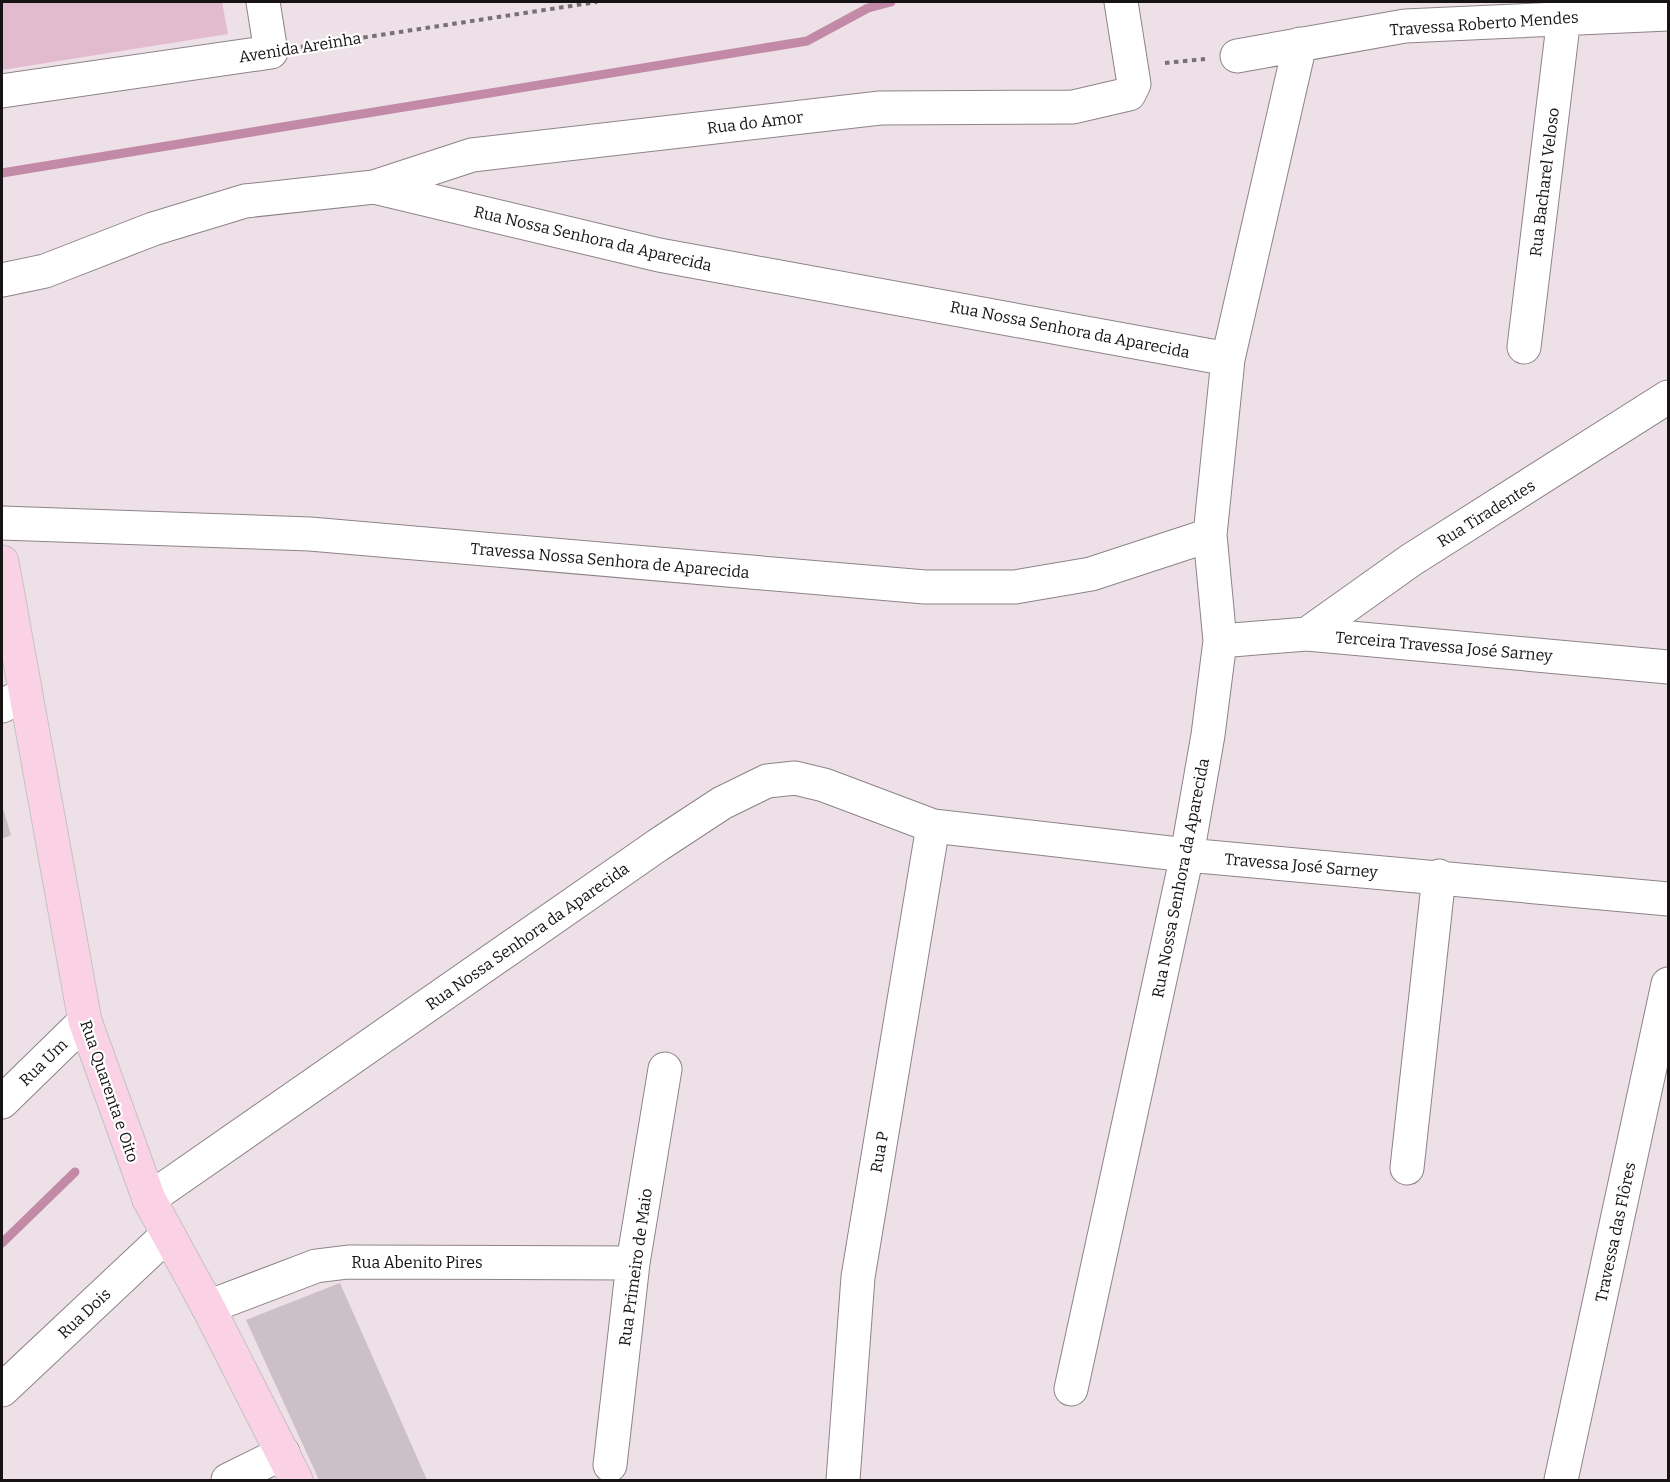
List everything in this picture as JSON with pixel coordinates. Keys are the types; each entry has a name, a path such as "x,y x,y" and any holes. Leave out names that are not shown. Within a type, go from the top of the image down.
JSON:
{"main road":[{"name":"Rua Quarenta e Oito","path":"2,562 13,700 85,1021 149,1199 208,1307 290,1467"}],"street":[{"path":"263,2 271,52"},
{"path":"1121,2 1133,75"},
{"name":"Travessa Roberto Mendes","path":"1300,44 1405,26 1668,14"},
{"name":"Rua Bacharel Veloso","path":"1524,347 1564,17"},
{"path":"1237,56 1300,44"},
{"name":"Rua Nossa Senhora da Aparecida","path":"1071,1389 1187,855 1208,735 1220,641 1210,535 1228,359 1300,44"},
{"name":"Avenida Areinha","path":"2,92 271,52"},
{"name":"Rua do Amor","path":"374,187 472,155 880,108 1072,107 1129,94 1133,75"},
{"name":"Rua Nossa Senhora da Aparecida","path":"2,280 45,271 153,229 245,201 374,187 659,255 1228,359"},
{"name":"Rua Tiradentes","path":"1307,634 1411,560 1668,397"},
{"name":"Travessa Nossa Senhora de Aparecida","path":"2,523 310,534 925,587 1015,587 1091,574 1210,535"},
{"name":"Terceira Travessa José Sarney","path":"1220,641 1307,634 1668,667"},
{"name":"Rua Nossa Senhora da Aparecida","path":"149,1199 658,845 722,803 766,782 795,778 824,785 933,826"},
{"name":"Travessa José Sarney","path":"933,826 1187,855 1440,876 1668,899"},
{"name":"Rua P","path":"843,1480 858,1277 933,826"},
{"path":"1407,1168 1440,876"},
{"name":"Travessa das Flôres","path":"1561,1480 1668,984"},
{"name":"Rua Um","path":"2,1102 85,1021"},
{"name":"Rua Primeiro de Maio","path":"610,1465 633,1263 665,1069"},
{"name":"Rua Dois","path":"2,1390 167,1235"},
{"name":"Rua Abenito Pires","path":"208,1307 316,1266 348,1262 633,1263"},
{"path":"228,1480 290,1467"}],"path":[{"name":"Avenida Areinha","path":"271,52 597,2"},
{"path":"1133,75 1237,56"}],"shaded area":[{"path":"2,2 222,2 228,34 2,70"}],"building":[{"path":"2,805 11,835 2,839"},
{"path":"340,1283 427,1480 319,1480 246,1320"}],"waterway":[{"path":"2,173 807,41 868,8 891,2"},
{"path":"2,1243 75,1172"}]}
